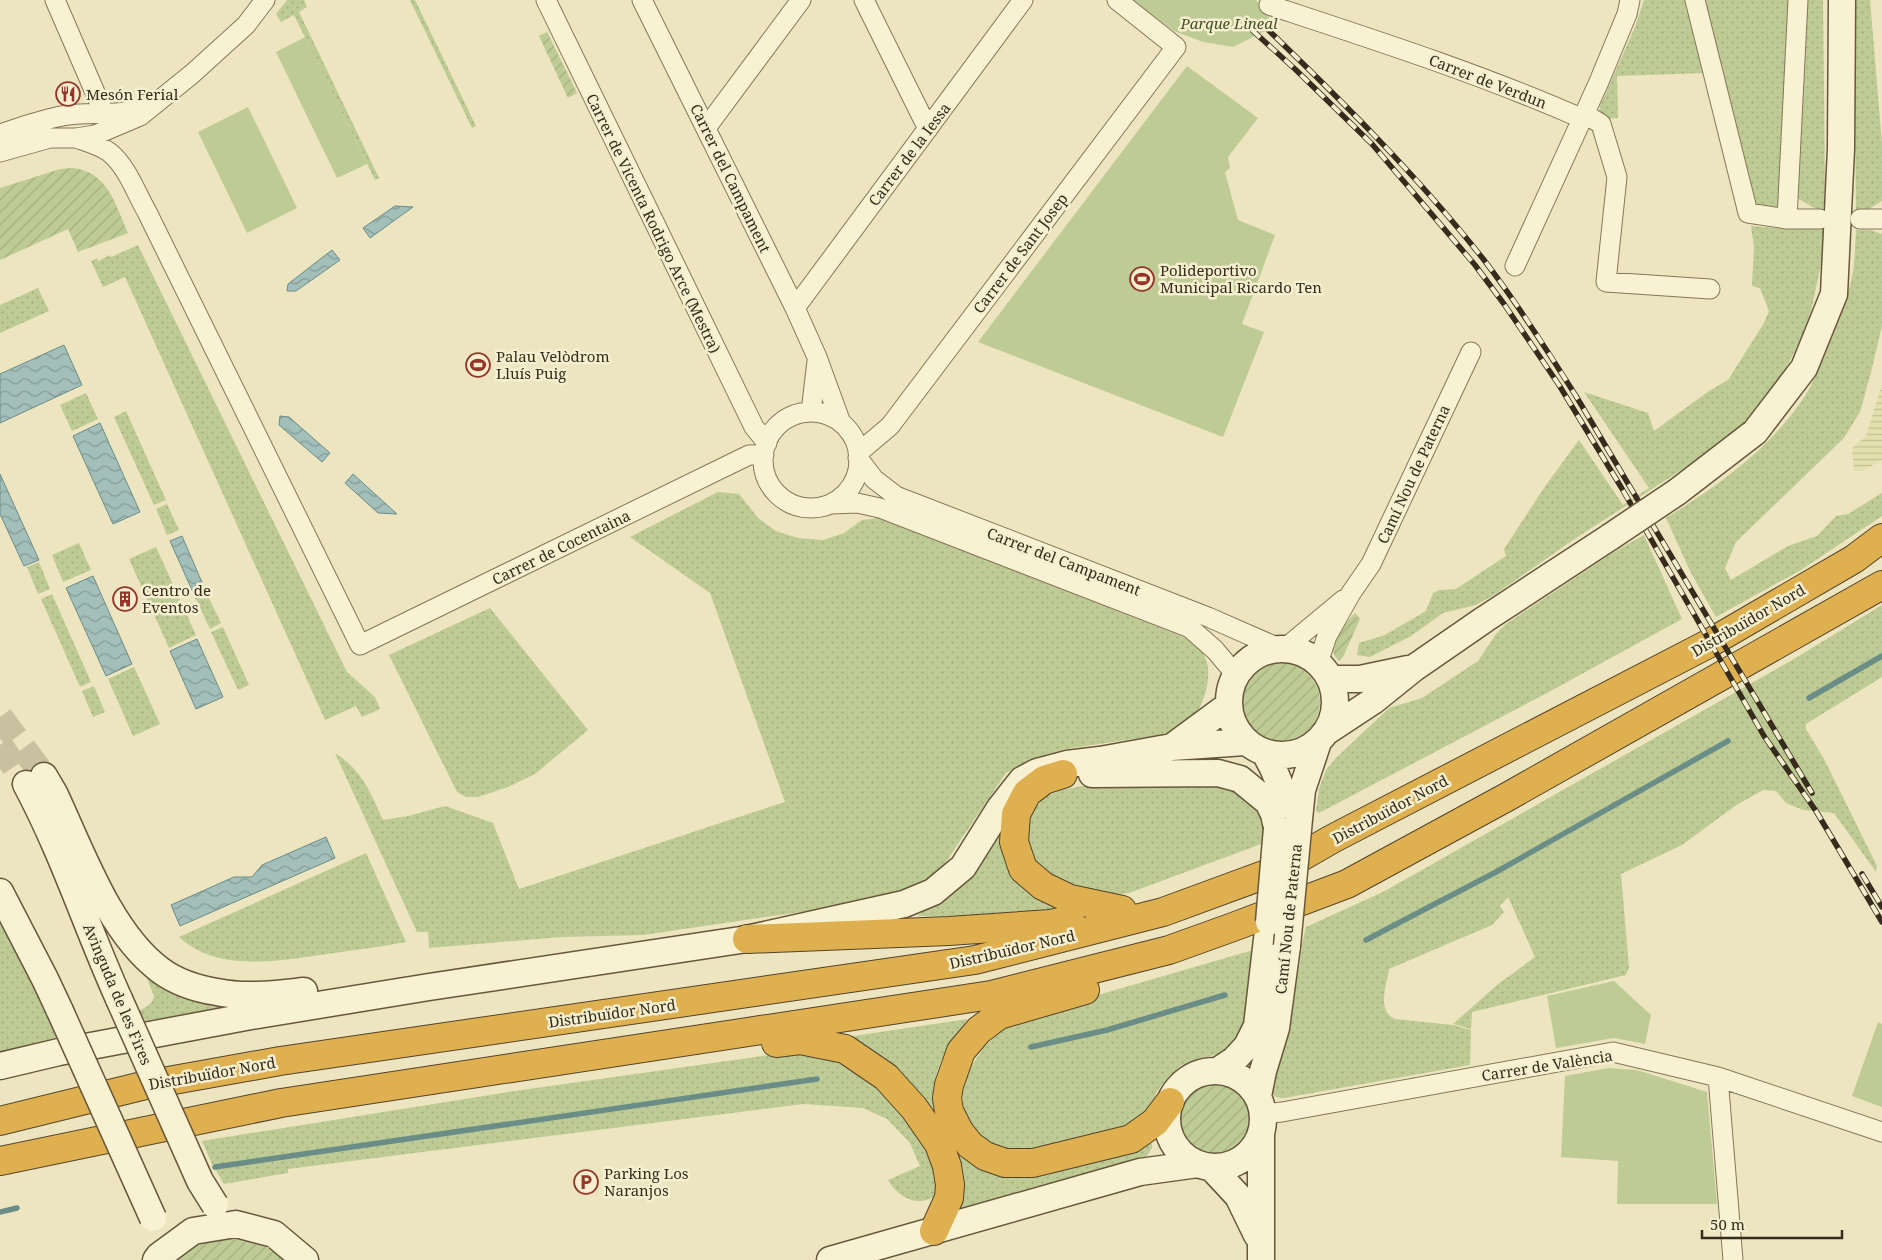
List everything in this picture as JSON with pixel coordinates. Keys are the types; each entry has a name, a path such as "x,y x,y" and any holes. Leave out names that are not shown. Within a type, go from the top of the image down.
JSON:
{"highway":[{"name":"Distribuïdor Nord","path":"0,1121 146,1085 280,1061 975,960 1163,912 1280,869 1332,839 1708,644 1854,559 1882,538"},
{"path":"0,1161 162,1126 281,1103 991,995 1169,950 1233,928 1347,884 1507,797 1882,585"},
{"path":"1063,774 1044,780 1027,793 1016,814 1014,842 1023,869 1043,886 1070,899 1122,910"},
{"path":"747,940 1050,924 1122,910 1161,897 1274,850 1332,839"},
{"path":"1170,1102 1155,1122 1131,1139 1033,1164 1005,1164 985,1156 970,1145 959,1131 949,1111 947,1098 949,1085 961,1051 979,1030 999,1015 1171,965 1233,928"},
{"path":"656,1046 698,1054 800,1040 845,1049 886,1077 914,1108 939,1144 948,1166 950,1185 949,1198 934,1231"},
{"path":"0,1176 68,1158 162,1126"}],"street":[{"path":"56,0 104,113"},
{"path":"0,152 50,138 76,138 101,133 140,116 246,25 265,0"},
{"name":"Carrer de Vicenta Rodrigo Arce (Mestra)","path":"546,0 766,449"},
{"name":"Carrer del Campament","path":"642,0 795,308 818,357 841,422"},
{"path":"706,128 801,0"},
{"path":"864,0 928,128"},
{"name":"Carrer de la Iessa","path":"795,308 1023,0"},
{"name":"Carrer de Sant Josep","path":"858,455 890,426 1176,47 1117,0"},
{"path":"1515,266 1584,117 1614,46 1630,0"},
{"path":"1694,0 1748,213 1787,219 1820,219"},
{"path":"1787,219 1798,0"},
{"path":"0,1066 59,1052 251,1016 429,987 747,940 904,904 933,892 962,867 1000,808 1022,780 1037,772 1067,764 1172,747 1255,747 1279,756 1293,755 1306,750 1414,668 1677,492 1755,432 1804,368 1834,294 1842,149 1842,0"},
{"name":"Carrer de Verdun","path":"1269,5 1393,46 1584,117"},
{"path":"0,134 60,117 139,109 158,102"},
{"path":"1584,117 1601,124 1617,177 1606,282 1710,289"},
{"name":"Carrer de Cocentaina","path":"76,138 95,144 119,162 147,212 360,645 749,455 766,449"},
{"path":"1860,218 1882,218"},
{"name":"Camí Nou de Paterna","path":"1324,671 1327,636 1351,593 1371,564 1471,352"},
{"path":"810,412 818,357"},
{"path":"810,412 827,415 841,422 852,435 859,466 854,482 845,495 831,504 817,508 802,507 788,502 776,493 768,480 763,466 770,435 781,423 795,415 810,412"},
{"name":"Carrer del Campament","path":"858,455 874,479 896,496 1208,617 1282,649"},
{"name":"Carrer del Campament","path":"831,504 857,503 880,508 1190,628 1215,650 1236,675"},
{"name":"Camí Nou de Paterna","path":"1282,649 1351,593"},
{"path":"1255,747 1237,731 1231,719 1230,691 1236,675 1246,663 1259,654 1282,649 1306,655 1324,671 1334,692 1335,706 1332,720 1322,737"},
{"path":"1324,671 1360,679 1414,668"},
{"path":"1172,747 1229,705"},
{"name":"Camí Nou de Paterna","path":"1218,1070 1234,1060 1247,1046 1257,1026 1276,949 1269,922 1288,824 1302,790 1307,770 1322,737"},
{"name":"Camí Nou de Paterna","path":"1255,747 1276,772 1286,803 1288,824 1276,949 1276,1028 1262,1071 1261,1251"},
{"path":"1063,774 1100,760"},
{"path":"1063,774 1218,773 1240,778 1268,802 1274,814 1288,824"},
{"name":"Avinguda de les Fires","path":"236,1224 215,1205 200,1181 97,949 35,780 54,793 112,914 124,934 162,972 200,988 235,995 274,994 348,985 429,987"},
{"path":"0,892 45,979 153,1218 158,1258"},
{"name":"Carrer de València","path":"1261,1115 1613,1052 1718,1078 1882,1132"},
{"path":"830,1260 1140,1172 1205,1165 1227,1166 1241,1159 1253,1149 1261,1115 1248,1083 1235,1074 1218,1070 1203,1072 1189,1078 1178,1088 1170,1102 1167,1124 1176,1147 1186,1157 1205,1165 1238,1196 1261,1251"},
{"path":"1718,1078 1732,1260"},
{"path":"1140,1172 1162,1151 1170,1135"},
{"path":"158,1258 193,1231 236,1224 274,1234 305,1260"}],"shaded area":[{"path":"1882,384 1882,460 1862,471 1854,471 1852,448 1866,436"}],"green space":[{"path":"287,0 304,0 307,7 299,12 379,178 375,180 294,15 281,22 276,14"},
{"path":"410,0 415,0 476,126 472,128"},
{"name":"Parque Lineal","path":"1132,0 1256,0 1269,13 1269,22 1263,32 1233,47 1203,42 1174,31"},
{"path":"1644,0 1690,0 1707,73 1617,76 1618,118 1602,119 1599,114 1600,106 1635,27"},
{"path":"1701,0 1791,0 1782,201 1773,211 1754,207"},
{"path":"1804,0 1823,0 1824,251 1811,311 1801,339 1784,372 1761,404 1736,431 1683,469 1576,538 1494,595 1476,605 1443,613 1411,636 1370,657 1357,655 1359,643 1385,635 1426,611 1433,593 1439,590 1456,589 1506,556 1504,549 1546,485 1579,440 1623,505 1649,488 1584,392 1648,413 1654,431 1709,391 1728,380 1764,323 1769,311 1760,288 1752,286 1754,247 1751,226 1822,228 1821,212 1797,198"},
{"path":"1854,0 1870,0 1882,144 1882,201 1864,212 1856,214"},
{"path":"547,32 577,93 568,98 539,36"},
{"path":"305,37 367,164 337,178 276,52"},
{"name":"Polideportivo Municipal Ricardo Ten","path":"1187,66 1258,118 1228,157 1230,168 1225,172 1238,220 1275,235 1242,324 1264,332 1223,437 978,342"},
{"path":"248,107 297,208 247,233 198,132"},
{"path":"73,168 95,176 109,191 128,233 78,252 68,229 0,260 0,188 60,169"},
{"path":"1856,230 1870,230 1882,234 1882,326 1860,412 1844,438 1736,542 1725,568 1731,580 1788,546 1817,536 1836,516 1848,514 1882,493 1882,516 1801,570 1716,617 1691,573 1666,518 1740,467 1772,437 1805,396 1813,382 1846,301 1853,272"},
{"path":"138,245 347,672 375,697 380,709 362,717 356,706 325,720 125,277 103,287 91,261 97,258 98,261 110,255 111,257"},
{"path":"38,288 49,311 0,333 0,305"},
{"path":"86,393 98,419 72,431 60,405"},
{"path":"126,411 166,500 154,505 114,417"},
{"path":"718,492 739,494 758,518 776,531 798,538 823,540 844,533 862,520 878,518 1186,638 1201,651 1207,665 1207,683 1198,711 1186,726 1174,733 1065,749 1031,759 1006,773 939,872 922,884 899,893 821,909 643,935 562,937 429,948 428,932 417,932 335,753 359,774 383,820 408,816 445,806 493,823 519,889 785,802 710,593 630,537"},
{"path":"167,504 179,530 167,535 156,509"},
{"path":"1644,535 1682,619 1547,693 1319,813 1316,811 1319,789 1326,770 1336,758 1389,708 1422,698 1478,661 1496,634 1506,624 1614,552"},
{"path":"79,543 91,570 63,582 52,555"},
{"path":"156,547 196,635 169,648 129,559"},
{"path":"39,562 50,589 38,594 27,567"},
{"path":"52,594 91,682 80,687 41,599"},
{"path":"207,594 221,623 210,629 196,599"},
{"path":"1882,605 1882,677 1806,724 1806,729 1824,759 1877,866 1876,872 1834,813 1803,810 1786,803 1776,791 1763,790 1735,806 1682,845 1621,874 1629,968 1626,975 1472,1012 1471,1029 1453,1024 1497,985 1535,957 1508,897 1500,906 1504,912 1492,925 1389,969 1384,1003 1389,1015 1395,1019 1453,1025 1471,1030 1470,1065 1284,1098 1279,1098 1269,1091 1282,1050 1289,1035 1306,927 1383,892 1794,659"},
{"path":"490,608 588,730 535,774 508,787 478,797 466,797 457,792 389,655"},
{"path":"1355,613 1360,619 1344,655 1339,661 1334,655 1331,644 1341,628"},
{"path":"223,627 249,685 238,690 211,632"},
{"path":"1281,663 1296,666 1313,680 1317,687 1320,702 1317,717 1303,734 1296,738 1281,741 1266,738 1249,724 1245,717 1242,702 1245,687 1259,670 1266,666"},
{"path":"134,667 160,724 133,736 108,679"},
{"path":"94,686 105,712 93,717 82,691"},
{"path":"1218,782 1239,788 1269,814 1264,843 1129,893 1102,896 1054,881 1036,865 1028,846 1027,828 1032,811 1046,796 1062,790 1087,785"},
{"path":"1001,823 1062,908 1021,918 917,916 955,889"},
{"path":"366,853 406,942 289,959 250,962 212,956 195,948 179,937"},
{"path":"0,915 57,1038 0,1052"},
{"path":"1260,948 1247,1027 1224,1053 1196,1059 1180,1066 1167,1078 1156,1093 1154,1106 1139,1124 1032,1154 1001,1148 984,1140 973,1128 964,1110 962,1095 968,1071 984,1047 1005,1027 1036,1013"},
{"path":"144,971 168,989 191,1000 215,1004 245,1005 144,1021 139,1011 151,1003 154,996"},
{"path":"1614,981 1651,1015 1645,1044 1614,1038 1556,1048 1547,996"},
{"path":"968,1019 946,1052 937,1074 935,1099 937,1114 1029,1174 1090,1163 1147,1142 1152,1144 1152,1148 1147,1156 1137,1164 958,1212 959,1180 840,1038"},
{"path":"1878,1022 1882,1024 1882,1107 1852,1096"},
{"path":"798,1051 838,1059 869,1076 899,1110 933,1154 939,1173 937,1194 924,1201 917,1201 897,1192 888,1180 920,1166 910,1143 887,1119 863,1108 803,1104 288,1169 288,1173 224,1184 212,1164 202,1141 515,1091"},
{"path":"1608,1068 1637,1070 1707,1092 1717,1204 1617,1204 1618,1161 1561,1157 1565,1076"},
{"path":"1215,1082 1229,1085 1241,1093 1249,1105 1252,1119 1249,1133 1241,1145 1229,1153 1215,1156 1201,1153 1189,1145 1181,1133 1178,1119 1181,1105 1189,1093 1201,1085"},
{"path":"221,1238 255,1242 284,1260 174,1260 195,1245"}],"water":[{"path":"395,206 413,207 370,238 363,228"},
{"path":"332,250 340,260 296,291 287,291 288,284"},
{"path":"64,345 82,385 0,423 0,374"},
{"path":"280,416 289,417 330,453 322,462 279,425"},
{"path":"100,423 140,512 113,524 73,436"},
{"path":"0,474 39,560 24,566 0,514"},
{"path":"353,474 397,514 378,513 345,483"},
{"path":"182,536 207,594 196,599 170,541"},
{"path":"93,576 132,664 106,676 66,588"},
{"path":"197,639 223,697 196,709 170,651"},
{"path":"326,837 335,858 180,926 171,905 234,877 252,877 262,865"}],"waterway":[{"path":"1809,698 1882,656"},
{"path":"1366,940 1496,872 1728,741"},
{"path":"1031,1047 1107,1030 1225,995"},
{"path":"215,1167 817,1079"},
{"path":"0,1212 17,1208"}],"tunnel":[{"path":"0,717 44,776"},
{"path":"0,745 26,784"}],"railway":[{"path":"1260,22 1405,167 1458,228 1508,293 1576,396 1812,793"},
{"path":"1252,30 1372,144 1475,265 1504,304 1559,385 1621,487 1764,736 1816,811 1882,922"},
{"path":"1862,874 1882,907"}],"place":[{"name":"Mesón Ferial","path":"68,94"},
{"name":"Polideportivo Municipal Ricardo Ten","path":"1142,279"},
{"name":"Palau Velòdrom Lluís Puig","path":"478,365"},
{"name":"Centro de Eventos","path":"125,599"},
{"name":"Parking Los Naranjos","path":"586,1182"}]}
